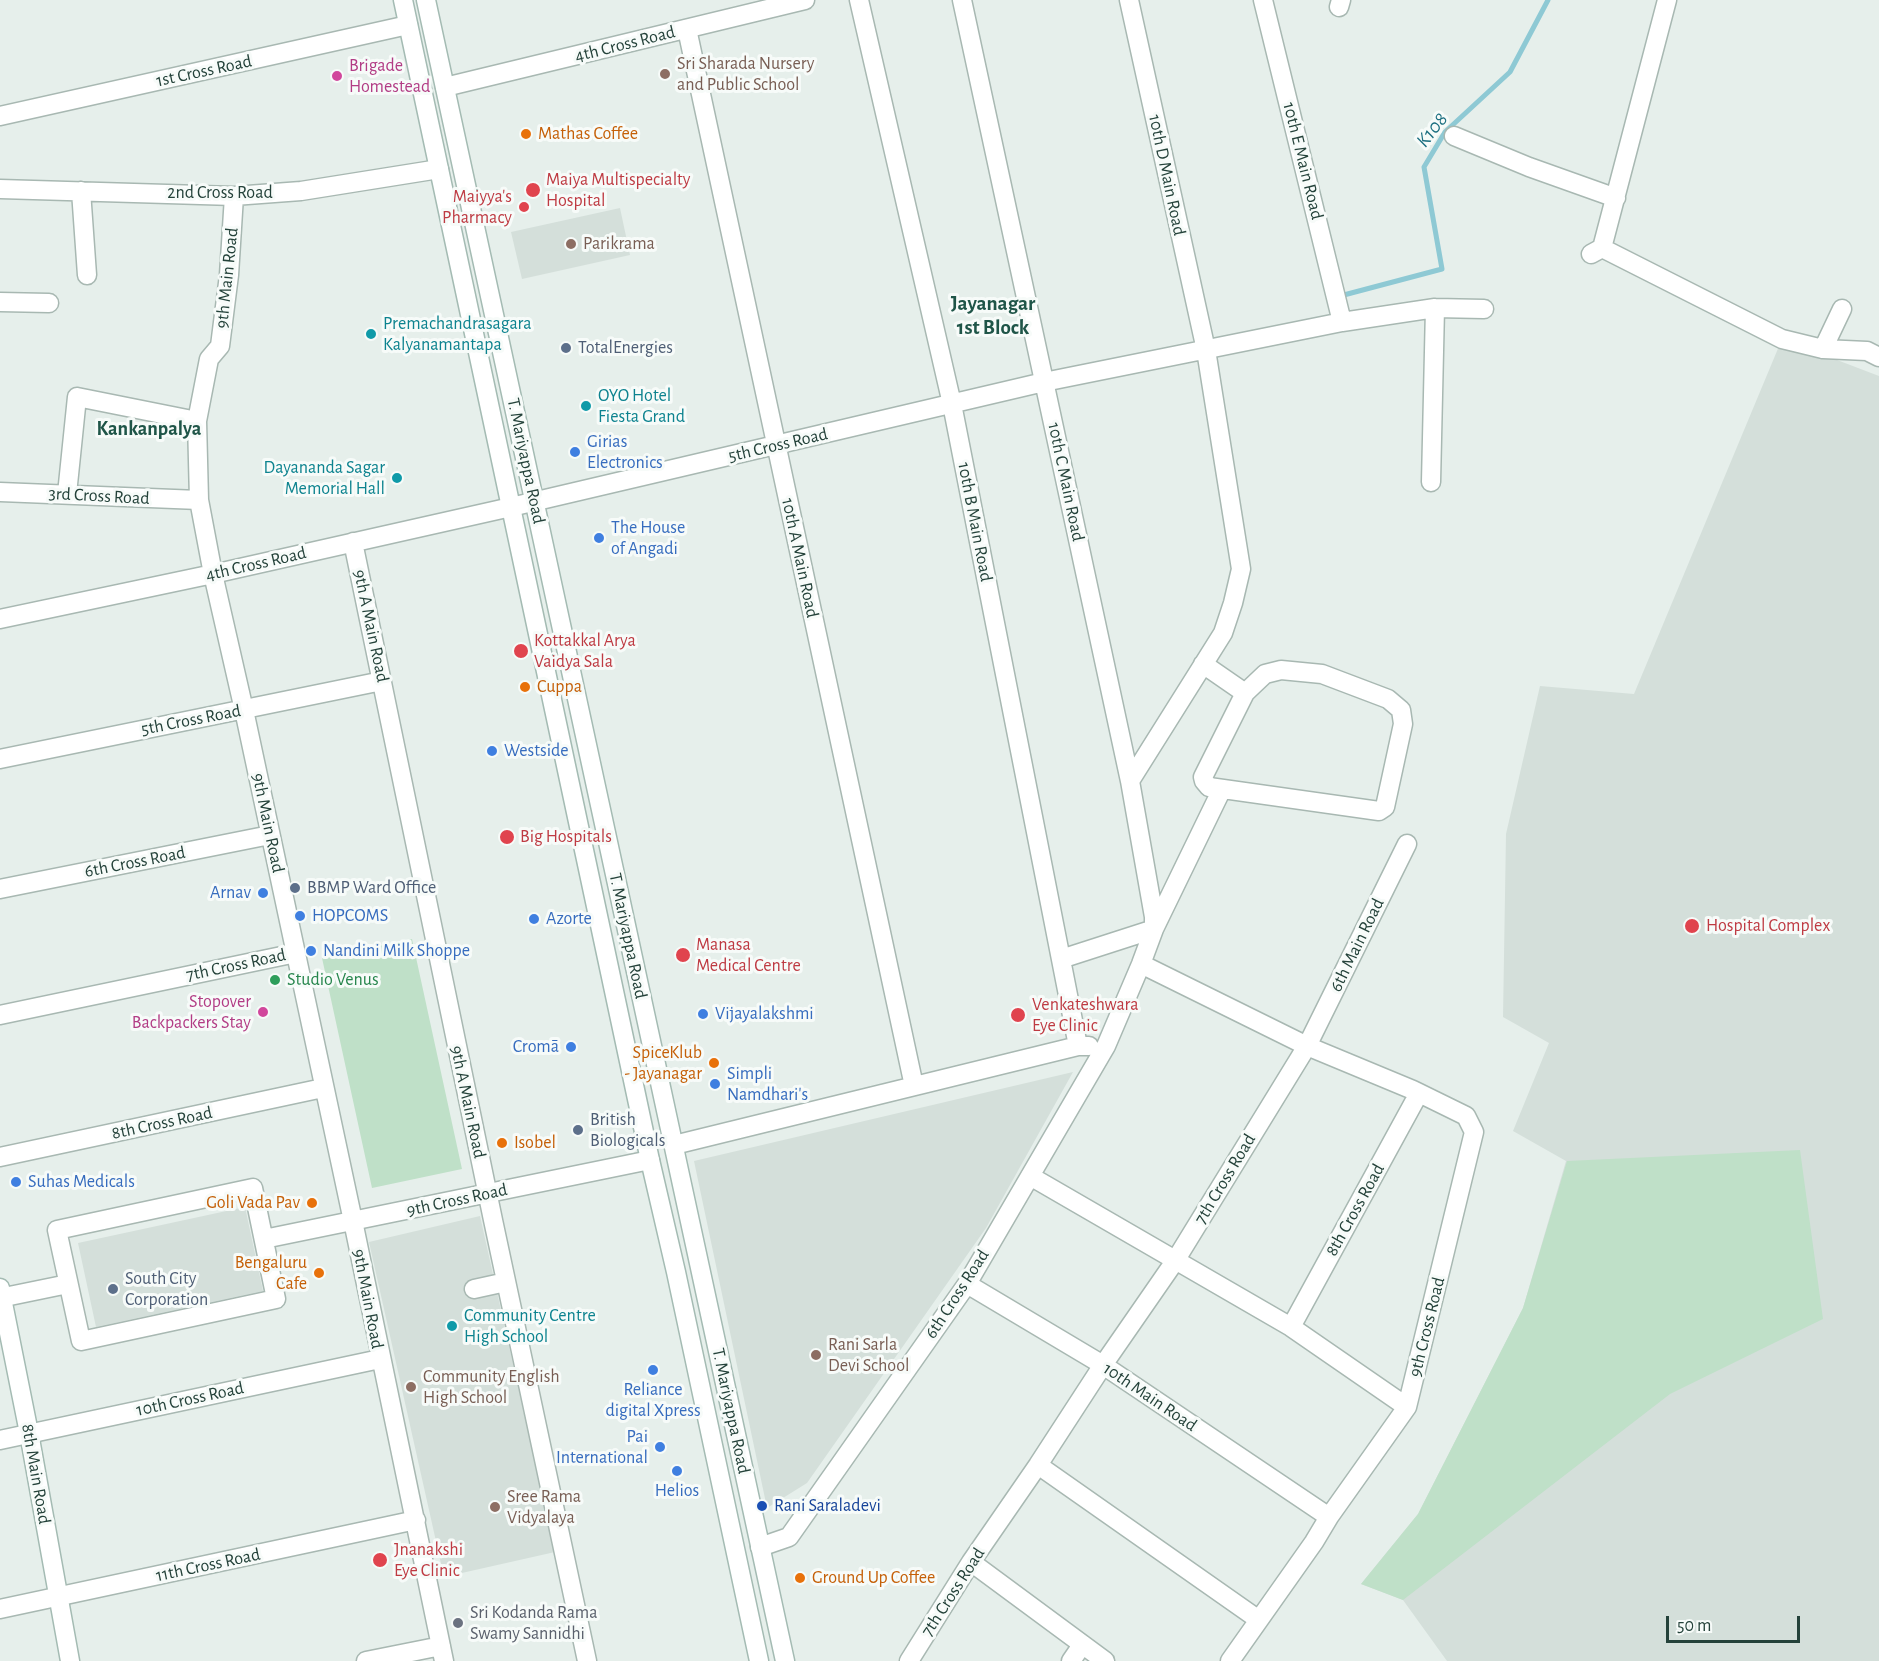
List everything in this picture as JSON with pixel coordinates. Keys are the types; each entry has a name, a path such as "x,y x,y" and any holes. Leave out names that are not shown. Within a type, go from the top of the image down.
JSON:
{"street":[{"name":"T. Mariyappa Road","path":"403,0 759,1661"},
{"name":"T. Mariyappa Road","path":"426,0 785,1661"},
{"name":"4th Cross Road","path":"445,87 805,0"},
{"name":"10th B Main Road","path":"860,0 951,404 1078,1046"},
{"name":"10th C Main Road","path":"962,0 1130,781 1154,917 1154,929 1141,964"},
{"name":"10th D Main Road","path":"1129,0 1206,350 1240,569 1233,603 1222,633 1130,781"},
{"name":"10th E Main Road","path":"1263,0 1342,322"},
{"path":"1667,0 1616,198 1597,251 1782,339 1823,349 1867,351 1879,357"},
{"name":"1st Cross Road","path":"0,116 408,26"},
{"name":"10th A Main Road","path":"687,29 914,1086"},
{"path":"1454,136 1529,167 1616,198"},
{"name":"2nd Cross Road","path":"0,189 234,196 301,191 439,169"},
{"path":"81,191 87,275"},
{"name":"9th Main Road","path":"234,196 229,275 220,346 210,357 198,420 199,500 353,1221 442,1653"},
{"path":"0,302 49,303"},
{"name":"5th Cross Road","path":"511,507 1044,382 1342,322 1435,308 1485,309"},
{"path":"1431,482 1435,308"},
{"path":"1823,349 1842,309"},
{"path":"67,494 78,397 198,420"},
{"name":"3rd Cross Road","path":"0,492 199,500"},
{"name":"4th Cross Road","path":"0,619 511,507"},
{"name":"9th A Main Road","path":"353,542 487,1194 587,1661"},
{"path":"1203,664 1245,693"},
{"path":"1281,670 1322,674 1388,699 1401,710 1403,724 1385,807 1378,811 1209,787 1203,777 1245,693 1265,674 1281,670"},
{"name":"5th Cross Road","path":"0,759 382,681"},
{"path":"1061,959 1154,929 1222,789"},
{"name":"6th Cross Road","path":"0,889 270,835"},
{"name":"6th Main Road","path":"1307,1046 1407,844"},
{"name":"7th Cross Road","path":"0,1015 296,953"},
{"path":"1141,964 1307,1046"},
{"name":"6th Cross Road","path":"760,1547 789,1537 967,1284 1106,1046 1141,964"},
{"path":"674,1145 1078,1046 1106,1046"},
{"name":"9th Cross Road","path":"1230,1661 1407,1407 1474,1132 1466,1116 1419,1093 1307,1046"},
{"name":"7th Cross Road","path":"909,1661 971,1562 1175,1261 1307,1046"},
{"name":"8th Cross Road","path":"0,1157 323,1088"},
{"name":"8th Cross Road","path":"1291,1327 1419,1093"},
{"name":"9th Cross Road","path":"264,1239 650,1160"},
{"path":"1030,1176 1291,1327 1407,1407"},
{"path":"253,1188 276,1299 81,1341 68,1284 57,1230 253,1188"},
{"path":"474,1289 506,1282"},
{"path":"1,1295 68,1284"},
{"name":"10th Main Road","path":"967,1284 1103,1365 1329,1517"},
{"name":"8th Main Road","path":"1,1295 29,1433 70,1661"},
{"name":"10th Cross Road","path":"0,1440 380,1359"},
{"path":"1038,1465 1259,1620"},
{"name":"11th Cross Road","path":"0,1609 416,1520"},
{"path":"971,1562 1105,1661"},
{"path":"1071,1661 1082,1645"},
{"path":"366,1661 442,1653"}],"shaded area":[{"name":"Parikrama","path":"620,208 630,255 522,279 511,232"},
{"name":"Hospital Complex","path":"1782,339 1879,376 1879,1661 1447,1661 1403,1600 1361,1584 1418,1514 1523,1308 1566,1161 1513,1131 1549,1043 1503,1017 1506,834 1540,686 1634,694"},
{"name":"Rani Sarla Devi School","path":"1073,1072 986,1228 807,1483 767,1508 694,1161"},
{"path":"245,1207 263,1291 96,1327 78,1243"},
{"path":"480,1216 555,1552 444,1577 369,1242"}],"green space":[{"path":"412,939 462,1169 372,1188 322,958"},
{"path":"1800,1150 1823,1319 1670,1394 1403,1600 1361,1584 1418,1514 1523,1308 1567,1161"}],"waterway":[{"name":"K108","path":"1340,296 1442,269 1424,167 1445,132 1510,72 1548,0"}],"place":[{"name":"Sri Sharada Nursery and Public School","path":"665,74"},
{"name":"Brigade Homestead","path":"337,76"},
{"name":"Mathas Coffee","path":"526,134"},
{"name":"Maiya Multispecialty Hospital","path":"533,190"},
{"name":"Maiyya's Pharmacy","path":"524,207"},
{"name":"Parikrama","path":"571,244"},
{"name":"Premachandrasagara Kalyanamantapa","path":"371,334"},
{"name":"TotalEnergies","path":"566,348"},
{"name":"OYO Hotel Fiesta Grand","path":"586,406"},
{"name":"Girias Electronics","path":"575,452"},
{"name":"Dayananda Sagar Memorial Hall","path":"397,478"},
{"name":"The House of Angadi","path":"599,538"},
{"name":"Kottakkal Arya Vaidya Sala","path":"521,651"},
{"name":"Cuppa","path":"525,687"},
{"name":"Westside","path":"492,751"},
{"name":"Big Hospitals","path":"507,837"},
{"name":"BBMP Ward Office","path":"295,888"},
{"name":"Arnav","path":"263,893"},
{"name":"HOPCOMS","path":"300,916"},
{"name":"Azorte","path":"534,919"},
{"name":"Hospital Complex","path":"1692,926"},
{"name":"Nandini Milk Shoppe","path":"311,951"},
{"name":"Manasa Medical Centre","path":"683,955"},
{"name":"Studio Venus","path":"275,980"},
{"name":"Stopover Backpackers Stay","path":"263,1012"},
{"name":"Vijayalakshmi","path":"703,1014"},
{"name":"Venkateshwara Eye Clinic","path":"1018,1015"},
{"name":"Cromā","path":"571,1047"},
{"name":"SpiceKlub - Jayanagar","path":"714,1063"},
{"name":"Simpli Namdhari's","path":"715,1084"},
{"name":"British Biologicals","path":"578,1130"},
{"name":"Isobel","path":"502,1143"},
{"name":"Suhas Medicals","path":"16,1182"},
{"name":"Goli Vada Pav","path":"312,1203"},
{"name":"Bengaluru Cafe","path":"319,1273"},
{"name":"South City Corporation","path":"113,1289"},
{"name":"Community Centre High School","path":"452,1326"},
{"name":"Rani Sarla Devi School","path":"816,1355"},
{"name":"Reliance digital Xpress","path":"653,1370"},
{"name":"Community English High School","path":"411,1387"},
{"name":"Pai International","path":"660,1447"},
{"name":"Helios","path":"677,1471"},
{"name":"Rani Saraladevi","path":"762,1506"},
{"name":"Sree Rama Vidyalaya","path":"495,1507"},
{"name":"Jnanakshi Eye Clinic","path":"380,1560"},
{"name":"Ground Up Coffee","path":"800,1578"},
{"name":"Sri Kodanda Rama Swamy Sannidhi","path":"458,1623"}],"district":[{"name":"Jayanagar 1st Block","path":"993,316"},
{"name":"Kankanpalya","path":"149,429"}]}
